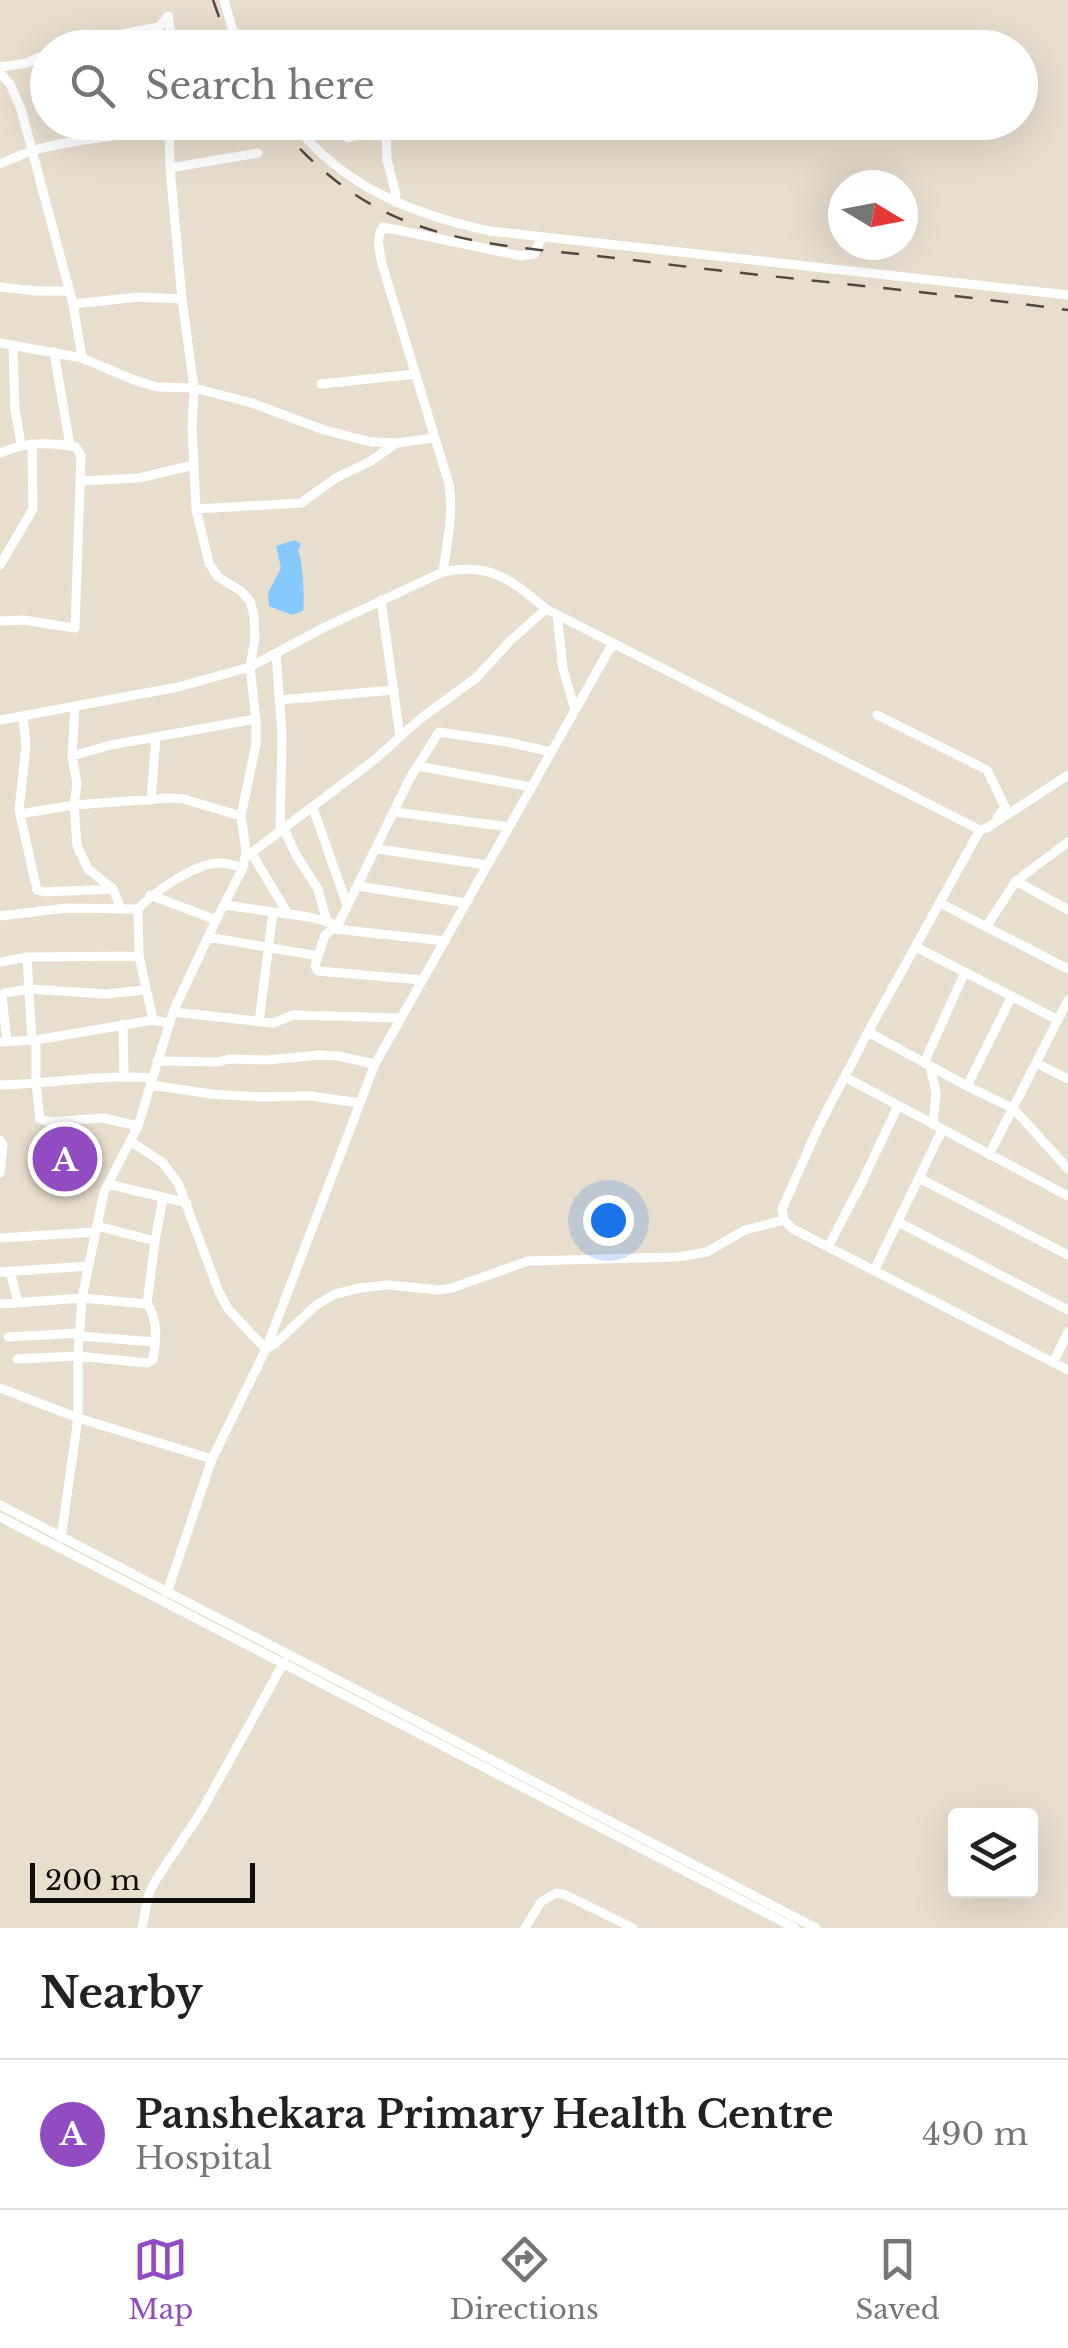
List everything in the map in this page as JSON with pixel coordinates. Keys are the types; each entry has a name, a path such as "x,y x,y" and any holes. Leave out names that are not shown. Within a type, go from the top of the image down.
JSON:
{"street":[{"path":"224,0 233,30"},
{"path":"143,30 159,27 168,16 170,30"},
{"path":"30,62 0,70 17,96 69,291 82,358"},
{"path":"0,164 32,150 88,140"},
{"path":"170,140 182,299 194,388 196,509 209,563 218,577 250,601 254,616 250,668 256,744 241,816 247,860 288,914"},
{"path":"310,140 365,187 441,220 490,232 1068,295"},
{"path":"388,140 395,202"},
{"path":"170,168 258,153"},
{"path":"443,572 452,501 382,264 380,232 383,227 521,256 534,254 542,237"},
{"path":"0,287 69,291"},
{"path":"72,304 139,297 182,299"},
{"path":"0,343 82,358 158,387 194,388 382,444 434,438"},
{"path":"0,565 33,509 27,444 16,409 13,345"},
{"path":"54,352 70,446"},
{"path":"321,384 416,374"},
{"path":"196,509 300,502 397,443"},
{"path":"0,453 27,444 70,446 79,450 81,481 75,628 23,620 0,621"},
{"path":"81,481 140,478 194,465"},
{"path":"0,720 178,687 250,668 443,572 482,570 512,581 557,615 985,828"},
{"path":"381,600 400,738"},
{"path":"60,1538 78,1418 82,1298 104,1192 138,1126 173,1012 247,860 476,678 546,609"},
{"path":"557,615 563,669 575,710"},
{"path":"167,1592 212,1459 266,1349 375,1064 612,643"},
{"path":"276,653 282,831 318,889 333,925"},
{"path":"279,700 394,690"},
{"path":"75,706 72,756 77,784 76,836 88,869 113,889 121,909"},
{"path":"877,715 987,770 1005,807 985,828 868,1032 790,1188 782,1209 784,1220 793,1229 1068,1370"},
{"path":"22,716 26,746 20,814 37,890 113,889"},
{"path":"72,756 111,745 256,719"},
{"path":"422,980 318,971 315,966 327,932 358,886 410,778 434,736 441,732 551,752"},
{"path":"151,800 156,737"},
{"path":"418,766 532,787"},
{"path":"985,828 1067,778"},
{"path":"20,814 74,805 184,799 241,816"},
{"path":"313,808 347,905"},
{"path":"395,812 509,827"},
{"path":"986,927 1016,882 1065,848"},
{"path":"377,849 487,866"},
{"path":"153,1020 139,956 138,909 150,895 202,866 247,860"},
{"path":"1016,882 1068,910"},
{"path":"358,886 466,903"},
{"path":"150,895 216,920"},
{"path":"940,903 1068,969"},
{"path":"224,905 445,941"},
{"path":"0,916 66,908 138,909"},
{"path":"259,1022 273,912"},
{"path":"208,937 318,956"},
{"path":"916,947 1058,1020"},
{"path":"0,962 27,957 139,956"},
{"path":"27,957 39,1116 43,1121 103,1118 138,1126"},
{"path":"874,1270 919,1178 938,1127 936,1092 927,1064 965,972"},
{"path":"146,990 106,994 30,990 2,994 4,1042 153,1020 169,1023"},
{"path":"967,1086 1012,996"},
{"path":"988,1155 1068,1000"},
{"path":"173,1012 259,1022 278,1022 293,1016 401,1018"},
{"path":"123,1024 124,1076"},
{"path":"868,1032 1014,1108 1068,1168"},
{"path":"157,1062 319,1055 375,1064"},
{"path":"1036,1062 1068,1079"},
{"path":"0,1085 124,1076 211,1094 310,1096 360,1104"},
{"path":"845,1077 1068,1196"},
{"path":"828,1247 898,1106"},
{"path":"0,1140 4,1144 0,1173"},
{"path":"130,1141 171,1171 187,1203 219,1292 228,1308 266,1349"},
{"path":"919,1178 1068,1256"},
{"path":"108,1184 187,1203"},
{"path":"17,1358 78,1356 147,1363 154,1360 154,1314 146,1304 163,1198"},
{"path":"266,1349 315,1306 335,1294 388,1285 452,1288 528,1260 678,1257 707,1252 745,1230 784,1220"},
{"path":"898,1222 1068,1310"},
{"path":"0,1238 96,1229 154,1241"},
{"path":"18,1302 5,1272 88,1266"},
{"path":"0,1304 82,1298 146,1304"},
{"path":"1053,1363 1068,1332"},
{"path":"8,1337 79,1334 155,1342"},
{"path":"0,1388 78,1418 212,1459"},
{"path":"0,1505 167,1592 284,1662 444,1748 795,1928"},
{"path":"0,1516 816,1928"},
{"path":"142,1928 156,1878 201,1812 284,1662"},
{"path":"525,1928 541,1902 556,1893 566,1894 633,1928"}],"water":[{"path":"295,540 301,544 298,551 304,606 303,611 292,615 269,606 268,593 281,568 276,546"}],"railway":[{"path":"213,0 224,30"},
{"path":"292,140 319,167 370,204 434,231 487,243 1068,310"}],"place":[{"name":"Panshekara Primary Health Centre","path":"65,1159"}]}
